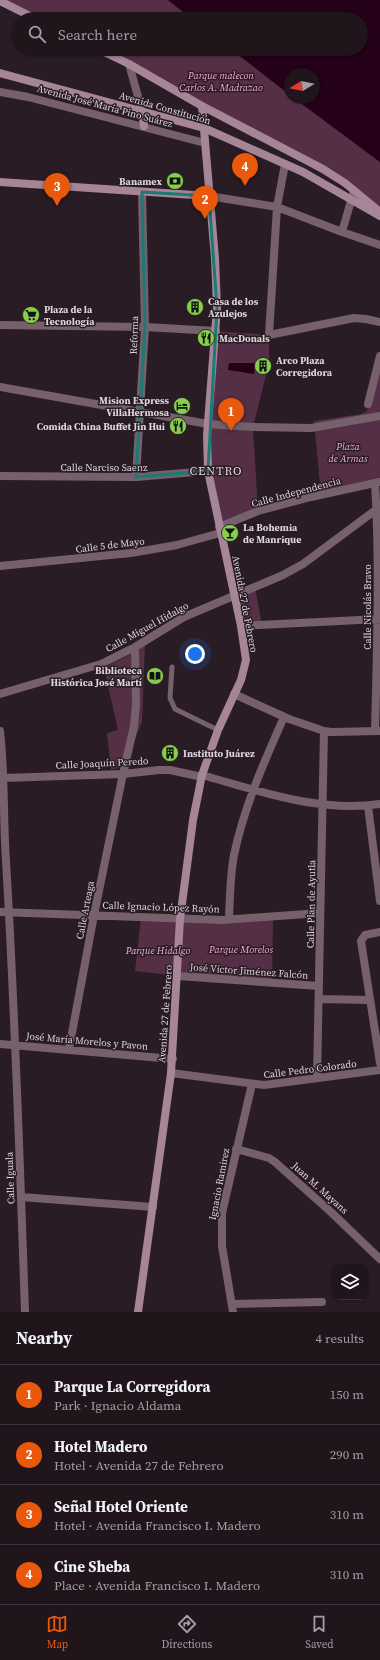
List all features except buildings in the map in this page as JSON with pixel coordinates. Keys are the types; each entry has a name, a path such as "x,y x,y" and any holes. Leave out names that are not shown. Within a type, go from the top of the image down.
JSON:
{"main road":[{"path":"0,1 22,12"},
{"path":"112,56 202,106 323,169 354,190 380,212"},
{"name":"Avenida Constitución","path":"0,73 204,128 303,172 380,216"},
{"name":"Avenida 27 de Febrero","path":"138,1312 172,1073 180,918 190,834 202,776 218,730 243,673 246,660 241,626 208,471 208,424 217,308 215,258 202,106"},
{"path":"142,112 144,126"},
{"path":"0,182 210,196"}],"street":[{"path":"129,64 142,112"},
{"name":"Avenida José María Pino Suárez","path":"0,92 28,97 205,143"},
{"path":"285,164 276,207 269,335 354,318 380,322"},
{"path":"342,232 354,190"},
{"name":"Reforma","path":"136,478 145,327 142,192"},
{"path":"210,196 276,207 380,245"},
{"path":"0,325 145,327 216,331"},
{"path":"368,404 380,356"},
{"path":"0,387 208,424 254,428 311,428 380,416"},
{"name":"Calle Narciso Saenz","path":"0,476 136,478 208,471"},
{"name":"Calle Independencia","path":"220,530 258,512 311,497 377,483"},
{"name":"Calle Nicolás Bravo","path":"377,483 379,619 378,731"},
{"name":"Calle Miguel Hidalgo","path":"0,694 86,669 135,647 184,617 294,570 377,509"},
{"name":"Calle 5 de Mayo","path":"0,566 131,553 177,544 220,530"},
{"path":"241,626 379,619"},
{"name":"Calle Arteaga","path":"69,1049 122,774 136,715 135,647"},
{"path":"234,694 284,717 324,731 378,731"},
{"path":"228,919 234,857 239,835 254,789 284,717"},
{"name":"Calle Iguala","path":"0,731 5,853 16,1044 25,1312"},
{"name":"Calle Plan de Ayutla","path":"317,1078 324,731"},
{"name":"Calle Joaquín Peredo","path":"3,778 122,774 170,770 202,776 302,801 355,807 380,804"},
{"path":"368,806 380,901"},
{"name":"Calle Ignacio López Rayón","path":"0,912 228,919 320,913"},
{"path":"380,932 364,935 361,940 380,1063"},
{"name":"José Víctor Jiménez Falcón","path":"178,976 319,986"},
{"path":"319,999 370,1000"},
{"name":"José María Morelos y Pavon","path":"0,1044 16,1044 173,1059"},
{"name":"Calle Pedro Colorado","path":"172,1073 270,1085 380,1070"},
{"name":"Ignacio Ramirez","path":"232,1308 222,1246 221,1222 236,1149 252,1084"},
{"name":"Juan M. Mayans","path":"236,1149 269,1158 275,1162 332,1212 380,1259"},
{"path":"21,1198 153,1207"},
{"path":"232,1308 322,1302"}],"lane":[{"path":"172,668 170,698 175,709 218,730"}],"highlighted area":[{"path":"142,192 209,196 217,308 208,471 136,477 145,327"}],"green space":[{"path":"0,0 168,0 183,12 23,12"},
{"name":"Parque malecon Carlos A. Madrazao","path":"111,56 240,56 284,90 284,104 302,104 380,162 380,209 239,124"},
{"path":"216,331 269,335 269,363 253,427 258,511 219,527 208,471"},
{"name":"Plaza de Armas","path":"380,356 380,482 321,495 314,421 361,414 367,411"},
{"path":"255,587 262,625 241,626 234,595"},
{"path":"145,645 142,722 124,766 111,770 107,733 118,730 104,668"},
{"name":"Parque Morelos","path":"141,917 273,917 272,983 178,976 135,971"}],"shaded area":[{"path":"168,0 380,0 380,162 302,104 320,104 320,68 284,68 284,90 240,56 368,56 368,12 183,12"},
{"path":"229,363 255,363 254,374 228,370"}],"place":[{"name":"Banamex","path":"175,181"},
{"name":"Cine Sheba","path":"245,186"},
{"name":"Señal Hotel Oriente","path":"57,206"},
{"name":"Hotel Madero","path":"205,219"},
{"name":"Casa de los Azulejos","path":"195,307"},
{"name":"Plaza de la Tecnología","path":"31,315"},
{"name":"MacDonals","path":"206,338"},
{"name":"Arco Plaza Corregidora","path":"263,366"},
{"name":"Mision Express VillaHermosa","path":"182,406"},
{"name":"Comida China Buffet Jin Hui","path":"178,426"},
{"name":"Parque La Corregidora","path":"231,431"},
{"name":"La Bohemia de Manrique","path":"230,533"},
{"name":"Biblioteca Histórica José Martí","path":"155,676"},
{"name":"Instituto Juárez","path":"170,753"}],"district":[{"name":"CENTRO","path":"216,471"}],"park label":[{"name":"Parque Hidalgo","path":"158,950"}]}
